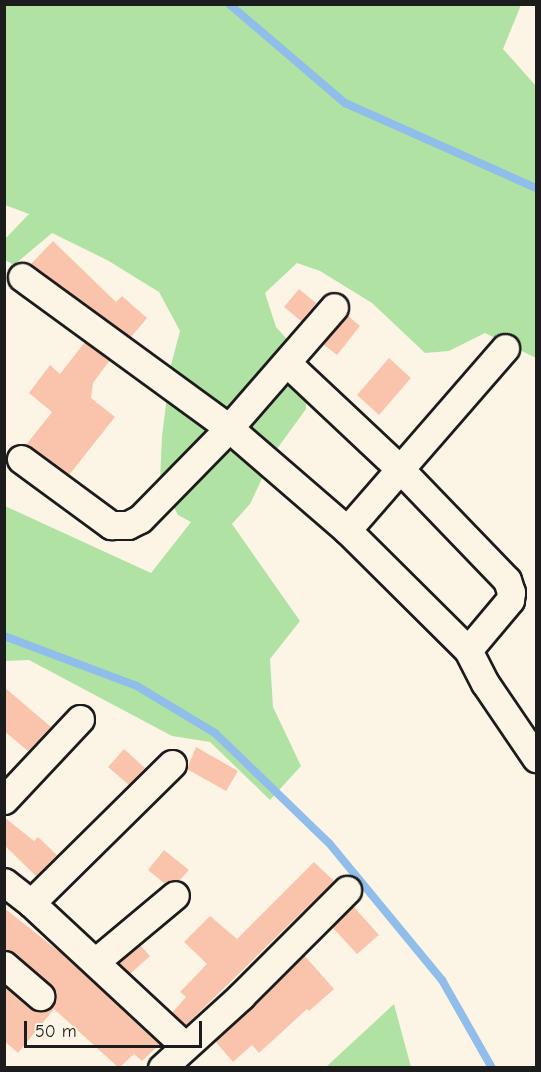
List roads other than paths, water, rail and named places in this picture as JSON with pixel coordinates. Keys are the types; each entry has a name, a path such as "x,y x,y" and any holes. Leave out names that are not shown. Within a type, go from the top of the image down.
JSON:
{"street":[{"path":"22,278 229,428 347,530 468,650 485,683 537,758"},
{"path":"21,459 111,525 128,525 140,519 229,428 334,307"},
{"path":"347,530 506,348"},
{"path":"287,363 400,469 507,580 511,592 510,600 468,650"},
{"path":"4,800 80,719"},
{"path":"31,903 172,764"},
{"path":"4,882 31,903 185,1046"},
{"path":"162,1068 241,996 347,890"},
{"path":"95,962 175,895"},
{"path":"4,965 40,996"}],"waterway":[{"path":"229,4 345,103 536,188"},
{"path":"4,636 137,686 215,733 329,843 442,980 492,1068"}]}
